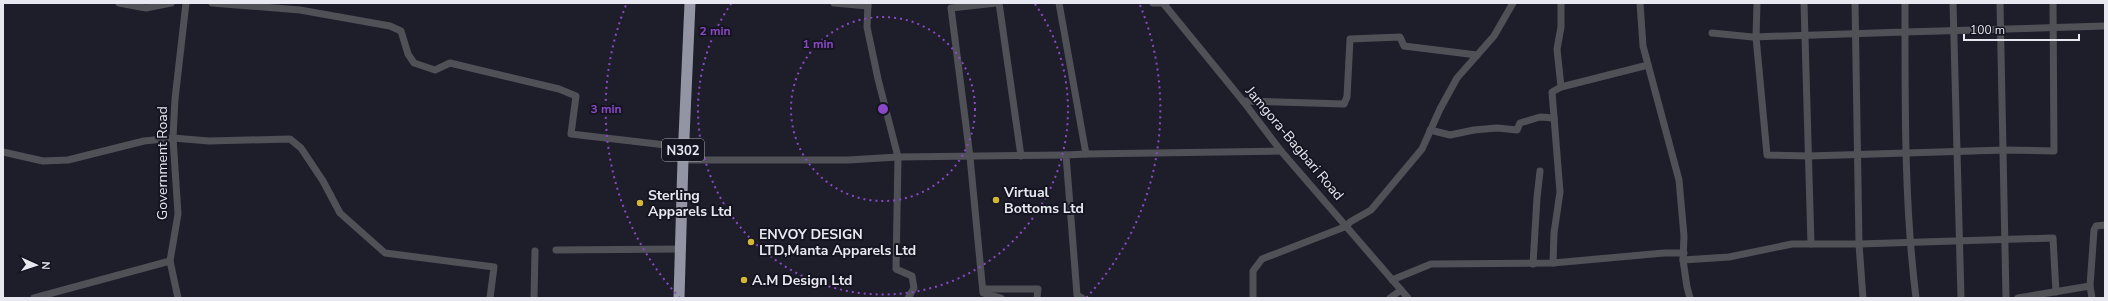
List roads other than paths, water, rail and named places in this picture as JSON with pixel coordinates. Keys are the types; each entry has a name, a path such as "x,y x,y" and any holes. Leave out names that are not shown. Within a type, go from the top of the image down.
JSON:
{"highway":[{"name":"N302","path":"679,298 683,147 690,3"}],"street":[{"path":"120,3 146,8 171,3"},
{"name":"Government Road","path":"178,298 170,261 178,214 173,138 175,99 186,3"},
{"path":"212,3 300,10 390,26 401,30 408,54 414,63 436,70 450,63 559,89 576,96 571,134 683,147"},
{"path":"834,3 868,5 867,27 898,156 896,269 912,276 914,288 908,298"},
{"path":"1001,298 983,293 982,289 970,157 951,6 997,3 1021,156"},
{"path":"1060,3 1086,154"},
{"path":"1153,3 1166,3"},
{"name":"Jamgora-Bagbari Road","path":"1163,3 1243,101 1281,151 1408,298"},
{"path":"1253,298 1253,271 1262,258 1347,226 1350,222 1371,210 1422,149 1430,130 1457,78 1494,36 1513,3"},
{"path":"1561,3 1561,27 1557,50 1561,87"},
{"path":"1640,3 1640,27 1648,65 1679,180 1684,236 1684,256 1687,287 1690,298"},
{"path":"1757,3 1756,37 1767,155 1809,156 2004,150 2054,151 2053,3"},
{"path":"1804,3 1811,244"},
{"path":"1855,3 1859,244 1863,298"},
{"path":"1905,3 1905,153 1909,242 1916,298"},
{"path":"1953,3 1958,241 1961,298"},
{"path":"2000,3 2006,298"},
{"path":"1712,34 1756,37 1805,37 1953,30 2105,26"},
{"path":"1243,101 1344,104 1347,97 1350,39 1400,37 1404,46 1477,55"},
{"path":"1553,263 1554,233 1560,192 1552,92 1561,87 1648,65"},
{"path":"1430,130 1450,135 1474,130 1498,128 1517,130 1520,123 1540,117 1554,118"},
{"path":"3,152 43,160 68,160 144,141 173,138 209,141 290,139 301,148 323,181 340,213 385,254 494,267 490,298"},
{"path":"683,160 848,160 898,156 970,157 1281,151"},
{"path":"1066,155 1077,295 1082,298"},
{"path":"1534,264 1536,198 1540,171"},
{"path":"2092,298 2090,286 2094,230 2096,226 2105,225"},
{"path":"1392,280 1431,264 1462,262 1534,264 1664,253 1684,256 1729,257 1792,244 1859,244 2053,238 2056,292"},
{"path":"556,250 681,249"},
{"path":"534,298 535,251"},
{"path":"34,298 170,261"},
{"path":"2018,298 2090,286"},
{"path":"982,289 1038,289 1037,298"},
{"path":"1390,298 1401,290"}],"place":[{"name":"Virtual Bottoms Ltd","path":"996,200"},
{"name":"Sterling Apparels Ltd","path":"640,203"},
{"name":"ENVOY DESIGN LTD,Manta Apparels Ltd","path":"751,242"},
{"name":"A.M Design Ltd","path":"744,280"}]}
